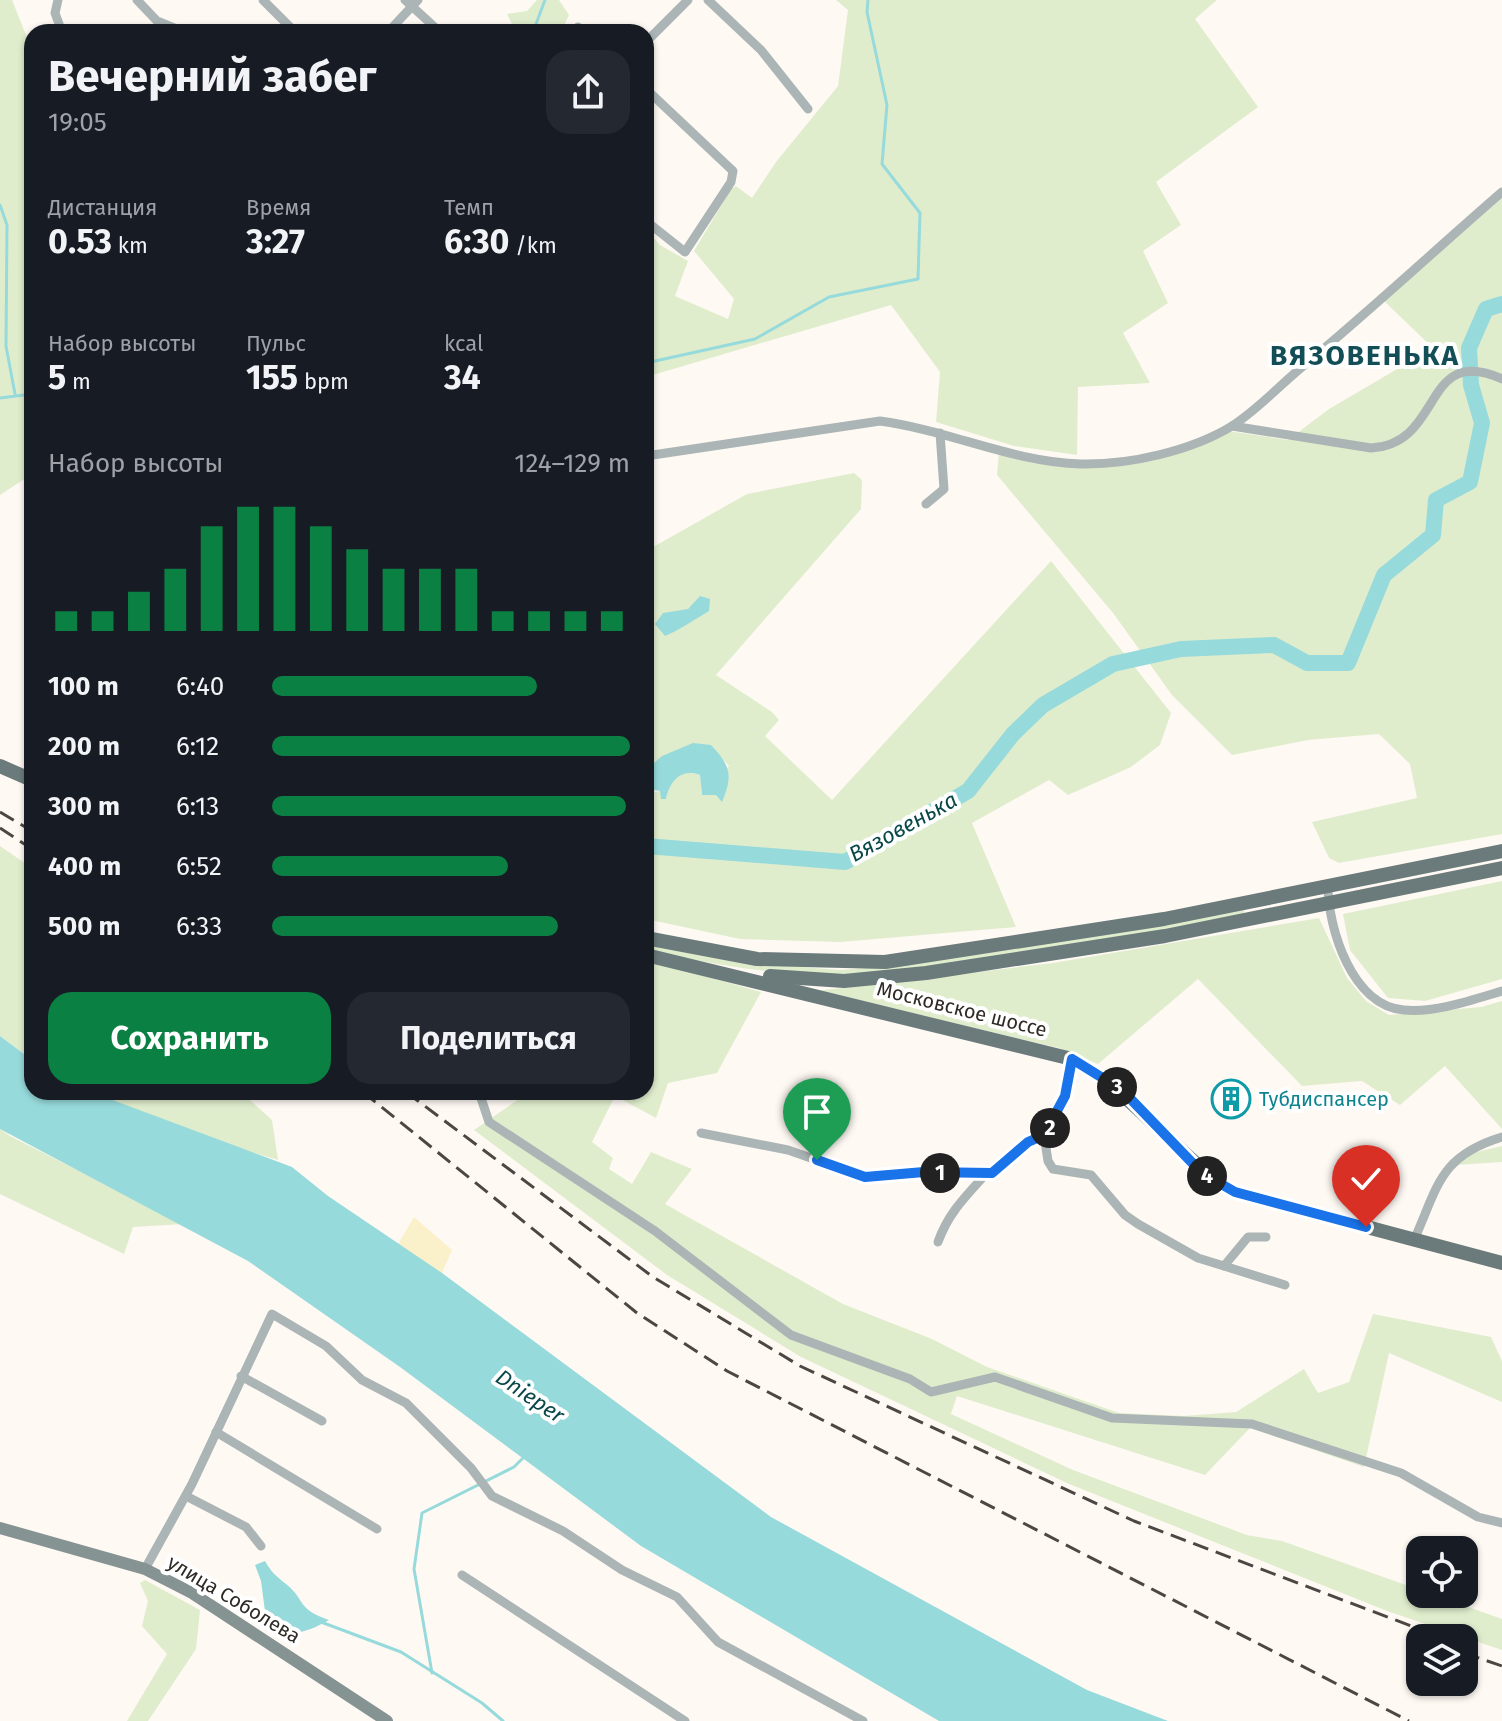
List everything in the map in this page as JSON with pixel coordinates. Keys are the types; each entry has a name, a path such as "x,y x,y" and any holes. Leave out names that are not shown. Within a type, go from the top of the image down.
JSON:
{"main road":[{"path":"0,766 24,776"},
{"path":"654,940 757,959 885,962 1164,919 1502,851"},
{"path":"706,970 810,980 888,978 1165,936 1502,868"},
{"name":"Московское шоссе","path":"654,957 852,1002 1072,1059 1122,1090 1202,1173 1235,1192 1502,1263"}],"street":[{"path":"58,0 55,13 59,24"},
{"path":"137,0 157,21 164,24"},
{"path":"263,0 287,24"},
{"path":"654,34 688,0"},
{"path":"708,0 761,50 808,109"},
{"path":"394,24 412,2 433,24"},
{"path":"654,97 733,171 731,182 685,252 654,227"},
{"path":"654,455 880,421 940,433 1032,459 1082,464 1127,460 1182,448 1232,426 1352,326 1502,192"},
{"path":"1232,426 1371,448 1391,446 1407,437 1445,381 1452,376 1478,372 1502,379"},
{"path":"926,504 944,489 940,433"},
{"path":"1328,886 1330,920 1344,958 1368,992 1388,1006 1405,1010 1429,1008 1502,991"},
{"path":"1072,1059 1065,1096 1044,1135 1048,1161 1053,1169 1091,1175 1125,1215 1198,1258 1285,1285"},
{"path":"482,1100 489,1122 655,1231 791,1335 910,1379 931,1392 995,1377 1112,1418 1252,1424 1401,1473 1478,1517 1502,1523"},
{"path":"701,1133 788,1150 865,1177 924,1172 984,1176"},
{"path":"938,1242 959,1201 984,1176 1028,1142 1044,1135"},
{"path":"1414,1240 1436,1187 1453,1162 1472,1146 1502,1137"},
{"path":"1224,1266 1248,1237 1266,1237"},
{"path":"145,1569 186,1496 272,1314 326,1346 362,1380 406,1403 471,1468 492,1496 563,1531 622,1570 677,1597 718,1642 863,1721"},
{"path":"241,1376 322,1421"},
{"path":"216,1432 377,1529"},
{"path":"186,1496 246,1527 261,1546"},
{"name":"улица Соболева","path":"0,1528 145,1569 192,1593 387,1721"},
{"path":"462,1575 685,1721"}],"green space":[{"path":"0,0 12,0 24,30 24,479 0,495"},
{"path":"537,0 559,0 569,15 565,24 512,24 507,14 527,11"},
{"path":"836,0 1217,0 1195,19 1258,107 1156,182 1181,225 1143,251 1168,303 1123,333 1150,383 1078,387 1077,455 1014,446 936,422 940,372 891,305 654,375 654,238 688,261 675,296 728,319 734,299 694,251 731,189 736,186 752,198 776,162 838,86 848,10"},
{"path":"1502,198 1502,834 1339,863 1329,858 1312,822 1417,798 1410,764 1379,734 1308,740 1232,755 1172,695 1113,613 997,475 999,452 1033,463 1078,468 1126,465 1228,431 1288,440 1329,409 1433,348 1384,301"},
{"path":"854,473 862,480 861,509 716,675 772,712 779,720 765,736 832,800 1051,561 1171,713 1160,745 1131,767 1068,795 1049,780 972,823 1016,927 840,942 740,939 654,921 654,792 660,791 666,799 677,778 693,773 700,775 702,795 729,766 711,746 702,745 676,750 654,764 654,546 747,494"},
{"path":"0,846 24,862 24,1054 0,1036"},
{"path":"1502,881 1502,979 1425,1001 1388,998 1350,950 1343,914"},
{"path":"1245,908 1243,915 1095,943 894,971 820,974 770,971 654,952 654,946 737,962 840,970 881,967"},
{"path":"1319,918 1347,978 1366,1001 1389,1015 1481,1007 1502,1001 1502,1129 1445,1066 1400,1105 1362,1081 1302,1086 1198,979 1098,1064 1059,1048 816,991 1053,963"},
{"path":"654,961 761,992 717,1073 668,1083 656,1118 622,1100 654,1100"},
{"path":"111,1100 250,1100 272,1120 278,1160 211,1140"},
{"path":"517,1100 613,1100 592,1142 613,1158 609,1169 632,1184 651,1152 692,1169 665,1204 843,1304 932,1339 987,1367 1119,1413 1184,1416 1236,1412 1304,1369 1318,1393 1349,1382 1373,1314 1491,1337 1502,1361 1502,1402 1389,1353 1364,1467 1250,1428 1205,1475 957,1396 951,1414 1073,1470 1247,1535 1282,1541 1406,1585 1406,1608 1471,1608 1502,1619 1502,1650 1478,1642 1478,1624 1425,1624 1387,1611 1069,1484 801,1357 667,1275 474,1130"},
{"path":"0,1129 184,1224 133,1227 124,1254 0,1194"},
{"path":"1502,1146 1502,1162 1456,1165 1472,1153"},
{"path":"145,1580 200,1610 196,1649 148,1721 127,1721 167,1654 142,1626 148,1601 140,1583"}],"sand":[{"path":"414,1217 452,1250 442,1273 398,1244"}],"water":[{"path":"700,596 710,599 709,611 665,636 655,624 663,613 688,609"},
{"path":"693,743 711,745 723,759 728,772 728,785 722,802 716,795 702,795 700,775 693,773 677,778 666,799 661,799 660,791 654,791 654,763 662,756"},
{"name":"Dnieper","path":"0,1036 24,1054 24,1100 112,1100 292,1167 328,1196 442,1273 771,1517 1087,1690 1168,1721 939,1721 641,1546 400,1367 248,1261 0,1129"},
{"path":"265,1561 306,1608 329,1620 312,1629 289,1632 266,1619 261,1581 255,1565"}],"waterway":[{"path":"536,24 545,0"},
{"path":"654,361 755,339 829,297 918,279 920,213 882,164 887,105 867,12 868,0"},
{"path":"0,205 7,225 6,346 15,394"},
{"name":"Вязовенька","path":"654,847 845,862 968,791 1013,734 1043,705 1113,664 1181,649 1274,645 1307,663 1348,663 1384,575 1433,535 1436,500 1470,482 1482,423 1471,385 1469,348 1486,309 1502,304"},
{"path":"0,398 24,395"},
{"path":"432,1673 414,1569 422,1513 514,1467 525,1456"},
{"path":"321,1622 401,1652 482,1703 503,1721"}],"railway":[{"path":"0,812 24,826"},
{"path":"0,828 24,844"},
{"path":"373,1100 637,1313 727,1371 1409,1721"},
{"path":"417,1100 653,1277 800,1366 1134,1521 1406,1624"},
{"path":"1478,1658 1502,1666"}],"place":[{"name":"Тубдиспансер","path":"1231,1099"}],"district":[{"name":"ВЯЗОВЕНЬКА","path":"1365,355"}],"route":[{"path":"817,1160 865,1177 924,1172 984,1176 992,1173 1028,1142 1044,1135 1053,1123 1065,1096 1072,1059 1122,1090 1202,1173 1235,1192 1366,1227"}]}
